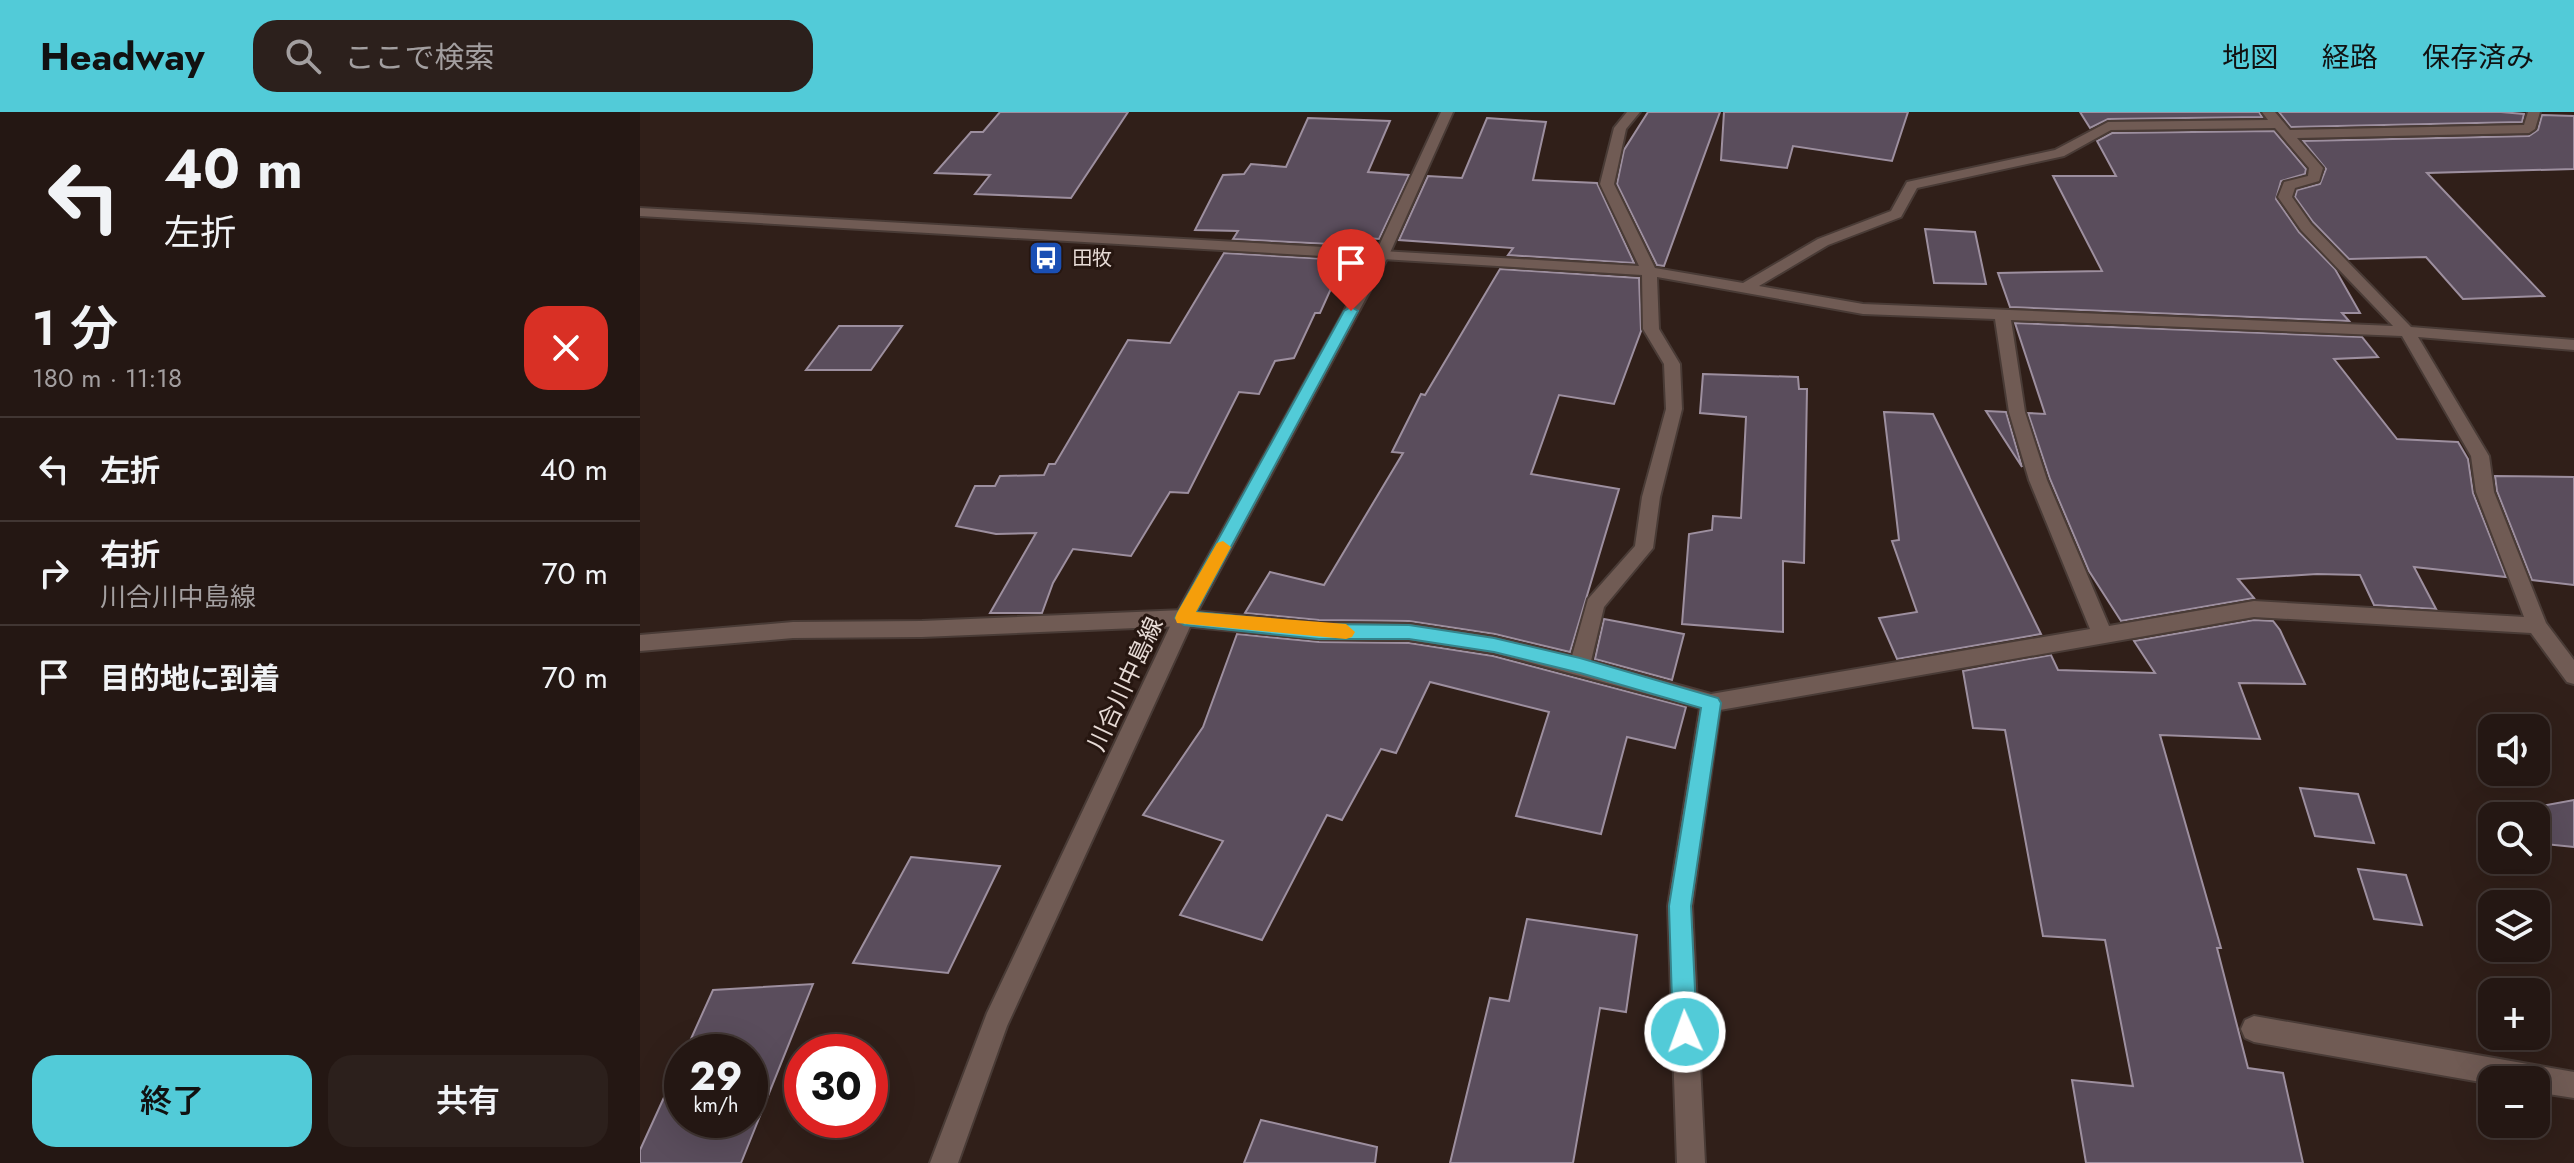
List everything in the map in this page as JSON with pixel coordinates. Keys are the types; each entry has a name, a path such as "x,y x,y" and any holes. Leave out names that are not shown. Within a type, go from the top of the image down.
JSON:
{"street":[{"name":"川合川中島線","path":"944,1163 996,1022 1184,618 1382,255 1447,112"},
{"path":"1580,666 1595,604 1644,548 1651,497 1674,409 1672,364 1651,329 1649,271 1607,184 1620,128 1634,112"},
{"path":"1745,288 1823,242 1896,214 1912,185 2059,153 2108,126 2276,123 2529,129 2534,112"},
{"path":"2276,123 2316,168 2314,178 2289,185 2285,197 2306,227 2407,331 2480,456 2485,492 2537,626 2574,676"},
{"path":"640,212 1649,271 1863,309 2407,331 2574,345"},
{"path":"2002,313 2017,412 2034,467 2102,634"},
{"path":"640,643 793,630 922,629 1184,618 1319,631 1409,632 1494,645 1711,703 2254,609 2537,626"},
{"path":"1691,1163 1680,906 1711,703"},
{"path":"2254,1029 2574,1085"}],"building":[{"path":"1000,112 1128,112 1071,198 975,194 990,175 935,173 971,132 983,132"},
{"path":"1648,112 1720,112 1664,266 1657,265 1617,184 1624,150"},
{"path":"1724,112 1908,112 1892,161 1793,146 1787,168 1721,160"},
{"path":"2080,112 2259,112 2262,117 2108,119 2090,128"},
{"path":"2279,112 2524,114 2522,122 2291,127"},
{"path":"2542,115 2574,116 2574,169 2427,173 2544,296 2463,299 2426,257 2349,259 2313,222 2295,197 2297,190 2320,184 2326,169 2303,141 2529,136 2538,130"},
{"path":"1308,118 1390,121 1368,172 1409,175 1379,239 1354,237 1350,245 1233,239 1238,231 1195,230 1223,175 1244,174 1251,164 1286,167"},
{"path":"1487,118 1546,122 1533,180 1597,183 1634,263 1508,255 1513,248 1399,240 1428,176 1462,178"},
{"path":"2274,131 2306,169 2305,174 2281,181 2276,199 2299,232 2335,269 2360,313 2342,313 2349,321 2010,307 1998,273 2102,271 2053,176 2116,176 2097,141 2112,133"},
{"path":"1925,229 1975,232 1986,284 1934,283"},
{"path":"1224,253 1344,260 1320,313 1315,313 1294,358 1275,361 1259,394 1239,392 1188,493 1170,492 1131,556 1073,549 1053,583 1042,613 990,613 1036,533 996,534 956,526 975,486 995,486 1000,476 1044,475 1049,464 1055,464 1128,340 1170,343"},
{"path":"1500,269 1639,278 1641,331 1614,404 1559,395 1531,474 1619,489 1570,652 1495,634 1409,621 1319,620 1245,613 1270,572 1324,585 1403,453 1392,452 1421,394 1425,395"},
{"path":"2015,323 2362,337 2378,357 2334,359 2397,439 2458,442 2468,459 2473,493 2506,577 2414,567 2436,609 2374,605 2360,575 2317,574 2238,579 2254,598 2121,621 2089,571 2050,479 2028,413 2045,414"},
{"path":"839,326 902,326 871,370 806,370"},
{"path":"1703,374 1798,377 1799,389 1807,389 1804,563 1783,561 1783,632 1682,624 1689,534 1712,530 1713,516 1741,518 1746,417 1700,413"},
{"path":"1986,411 2006,412 2022,467"},
{"path":"1884,412 1933,414 2041,634 1897,659 1879,618 1917,612 1892,541 1899,540"},
{"path":"2495,476 2574,477 2574,585 2532,580 2497,491"},
{"path":"1604,619 1684,634 1672,680 1595,659"},
{"path":"2254,620 2273,621 2305,684 2239,683 2260,739 2160,735 2221,948 2217,948 2248,1068 2283,1073 2303,1163 2086,1163 2072,1080 2133,1086 2105,940 2043,936 2005,730 1973,728 1963,671 2051,655 2058,670 2155,673 2134,641"},
{"path":"1237,634 1319,642 1409,643 1493,656 1686,707 1675,748 1627,737 1601,834 1516,816 1549,712 1430,682 1396,753 1381,749 1342,820 1327,815 1262,940 1180,915 1223,841 1143,815 1203,727"},
{"path":"2300,788 2358,794 2374,843 2315,836"},
{"path":"2574,800 2574,847 2550,844 2550,804"},
{"path":"911,857 1000,866 948,973 853,963"},
{"path":"2358,869 2406,875 2422,925 2374,919"},
{"path":"1527,919 1637,935 1626,1012 1600,1008 1573,1163 1450,1163 1490,998 1509,1001"},
{"path":"813,984 793,1034 784,1034 784,1056 768,1096 768,1034 693,1034 713,990"},
{"path":"664,1097 664,1138 751,1138 741,1163 640,1163 640,1150"},
{"path":"1261,1120 1377,1147 1375,1163 1244,1163"}],"slow traffic":[{"path":"1223,547 1184,618 1346,632"}],"place":[{"name":"田牧","path":"1046,258"}],"route":[{"path":"1351,311 1184,618 1319,631 1409,632 1494,645 1711,703 1680,906 1685,1032"}]}
